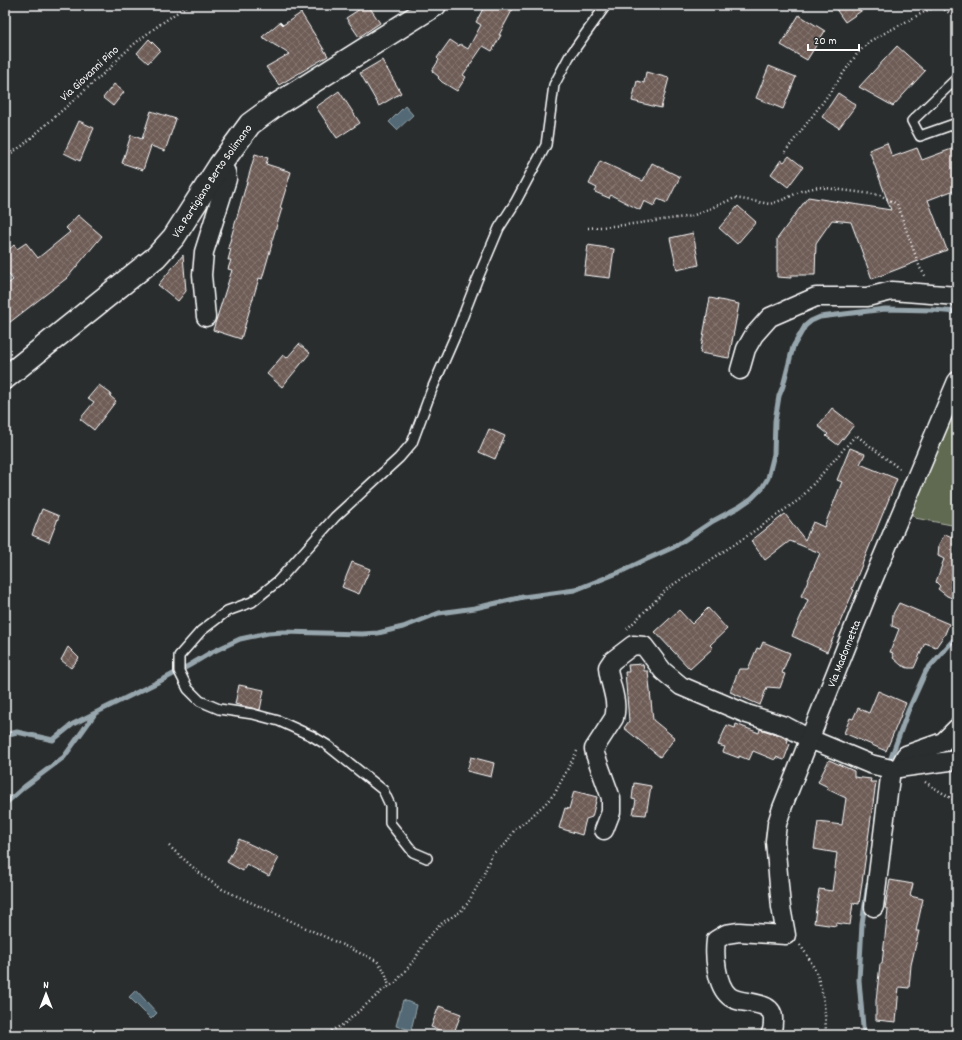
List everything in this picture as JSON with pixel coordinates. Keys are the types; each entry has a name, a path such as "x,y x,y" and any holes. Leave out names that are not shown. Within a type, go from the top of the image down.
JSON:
{"street":[{"name":"Via Partigiano Berto Solimano","path":"5,378 156,257 174,237 220,165 250,124 276,105 435,5"},
{"path":"206,317 202,275 204,252 227,179 226,172 220,165"},
{"path":"740,370 746,349 754,335 770,317 816,297 867,297 892,291 957,296"},
{"name":"Via Madonnetta","path":"786,935 781,907 776,848 777,824 872,582 957,382"},
{"path":"604,830 611,812 611,798 594,749 614,718 616,712 616,702 608,667 612,661 633,645 644,646 663,672 681,686 748,714 785,726 810,739 870,764 895,768 957,760"},
{"path":"874,907 895,768 906,755 943,742 957,728"},
{"path":"770,1035 773,1031 774,1017 771,1010 763,1005 730,998 723,990 716,961 716,940 726,934 739,932 786,935"}],"lane":[{"path":"427,858 413,852 390,823 390,805 383,790 327,745 312,736 279,721 253,714 219,709 200,701 188,689 179,671 179,656 201,631 227,611 252,602 278,581 335,518 399,458 412,443 476,280 499,228 515,203 546,145 554,85 569,57 606,5"},
{"path":"957,80 956,79 912,121 920,136 957,123"}],"path":[{"name":"Via Giovanni Pino","path":"5,157 22,146 111,67 127,50 149,32 188,5"},
{"path":"785,152 857,54 870,41 935,7 941,7 957,20"},
{"path":"588,228 625,225 692,216 735,198 770,204 801,191 818,187 880,194 897,204 920,268 938,294"},
{"path":"922,781 957,802"},
{"path":"169,846 204,877 222,889 376,961 383,968 389,986"},
{"path":"786,935 798,942 810,959 819,980 825,1009 826,1035"}],"green space":[{"path":"953,410 957,411 957,526 915,518 911,513"}],"water":[{"path":"405,106 413,115 397,130 389,122"},
{"path":"136,990 157,1013 151,1019 129,997"},
{"path":"403,1000 417,1005 411,1030 396,1026"}],"building":[{"path":"368,5 380,23 359,37 346,18"},
{"path":"485,5 515,5 492,51 483,46 463,75 466,77 457,91 442,82 432,71 439,60 437,58 450,40 459,46 460,44 468,49 481,25 476,22"},
{"path":"833,5 870,5 845,22"},
{"path":"301,13 328,56 279,85 266,67 289,54 262,37 280,22 283,25"},
{"path":"799,15 825,31 807,60 781,45"},
{"path":"149,39 160,50 148,63 137,53"},
{"path":"897,46 925,71 893,106 859,87"},
{"path":"382,60 401,93 379,106 360,73"},
{"path":"769,66 796,77 783,109 756,98"},
{"path":"646,72 669,78 661,108 632,101 637,81 644,83"},
{"path":"114,84 124,92 113,106 103,98"},
{"path":"339,91 360,123 337,138 316,107"},
{"path":"838,93 856,105 839,128 822,117"},
{"path":"151,111 176,119 165,151 151,146 143,170 122,163 131,135 142,139"},
{"path":"79,121 94,128 80,161 64,153"},
{"path":"887,143 892,157 917,148 922,160 957,147 957,189 928,200 947,250 872,279 851,222 832,220 816,243 815,275 791,275 791,278 777,277 777,239 808,197 891,210 869,150"},
{"path":"255,154 268,158 266,164 291,172 262,279 259,278 241,339 213,330 232,270 228,269 231,260 228,260 231,249 228,248"},
{"path":"789,156 803,167 788,187 771,174 781,160 784,162"},
{"path":"600,161 643,181 652,163 680,177 667,203 658,199 654,206 644,201 640,210 611,195 609,198 595,192 597,188 589,184"},
{"path":"738,206 756,222 737,244 719,228"},
{"path":"78,215 102,236 67,278 5,326 5,286 13,280 5,269 5,253 14,245 17,249 26,243 38,258 70,232 66,228"},
{"path":"693,233 699,265 677,270 670,238"},
{"path":"588,245 614,249 610,278 584,275"},
{"path":"183,255 186,291 178,301 158,285"},
{"path":"710,298 739,304 729,358 700,353"},
{"path":"299,344 310,353 282,387 267,374 283,355 287,358"},
{"path":"99,385 111,394 110,396 116,401 94,430 80,419 94,402 88,398"},
{"path":"832,408 854,425 838,445 826,436 828,434 818,426"},
{"path":"489,429 505,436 495,459 479,452"},
{"path":"850,448 865,454 860,464 897,479 852,589 854,590 827,652 792,636 808,600 801,596 820,553 790,541 765,560 751,541 785,514 805,540 813,522 824,527 842,482 837,480"},
{"path":"42,509 59,516 49,542 32,535"},
{"path":"955,528 957,528 957,600 947,596 938,589 940,586 936,582 944,559 938,556 939,544 945,534 952,537"},
{"path":"352,562 370,569 359,594 342,587"},
{"path":"899,603 949,624 945,634 936,647 925,643 914,668 908,668 901,665 893,658 893,653 890,652 899,629 892,626 893,614"},
{"path":"708,608 727,629 710,645 713,648 690,669 655,632 679,610 692,624"},
{"path":"763,642 790,653 782,673 785,674 780,688 767,687 760,705 730,692 739,669 748,669 757,648 760,649"},
{"path":"68,647 79,658 71,668 61,660"},
{"path":"643,664 644,671 648,671 653,720 675,738 660,757 624,728 629,721 625,672 629,672 628,665"},
{"path":"239,685 264,690 260,710 235,704"},
{"path":"878,691 906,703 886,751 844,733 850,718 853,719 858,708 869,713"},
{"path":"736,724 759,733 760,729 788,740 787,743 790,744 784,760 776,757 775,760 753,751 749,760 723,752 725,747 718,745 727,725 735,728"},
{"path":"471,757 494,763 491,777 467,771"},
{"path":"829,760 854,771 854,777 871,779 870,782 876,782 859,904 853,903 850,925 836,923 836,926 814,923 819,889 832,891 837,853 814,849 818,822 842,825 846,798 827,789 828,787 818,782"},
{"path":"634,783 651,786 646,815 633,814 636,800 632,799"},
{"path":"574,791 597,797 592,817 586,819 582,835 559,828 565,808 569,809"},
{"path":"239,839 279,858 269,876 246,864 243,871 227,862"},
{"path":"890,880 913,884 910,896 923,899 916,931 919,931 911,965 909,988 899,987 896,1022 876,1020 876,1001 880,964 882,964 888,909 885,908"},
{"path":"439,1006 461,1014 453,1035 431,1027"}],"waterway":[{"path":"5,735 17,732 53,740 73,724 240,639 268,633 283,632 378,633 403,627 439,613 475,608 523,597 575,590 620,572 674,547 713,521 739,507 752,498 762,488 768,478 774,454 775,421 779,396 793,347 805,326 811,321 820,317 885,309 957,312"},
{"path":"888,766 908,711 926,671 957,636"},
{"path":"5,804 24,787 64,757 94,715"},
{"path":"866,1035 863,1027 859,980 862,924 868,884"}]}
